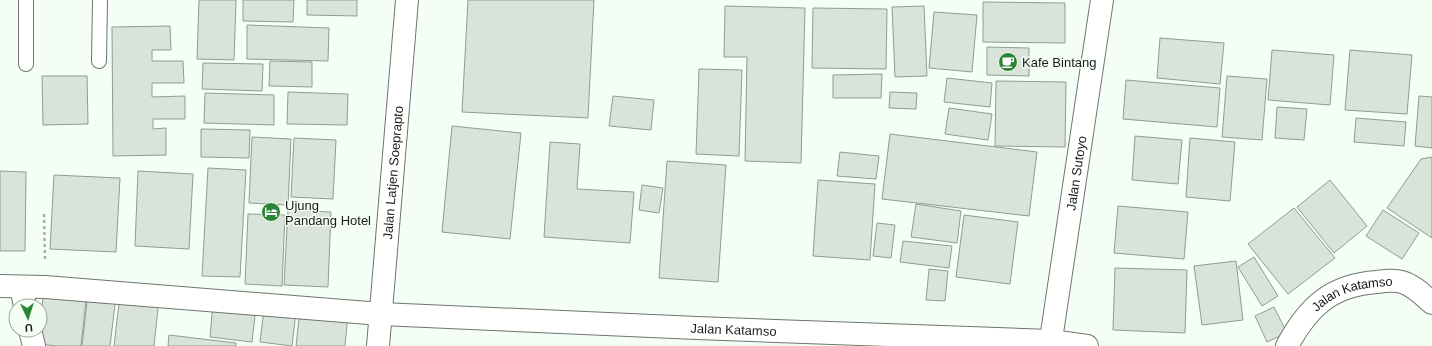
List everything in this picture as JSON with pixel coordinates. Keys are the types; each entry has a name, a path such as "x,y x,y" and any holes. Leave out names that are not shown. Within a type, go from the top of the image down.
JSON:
{"street":[{"name":"Jalan Latjen Soeprapto","path":"378,346 407,0"},
{"name":"Jalan Sutoyo","path":"1051,344 1102,0"},
{"name":"Jalan Katamso","path":"1287,346 1302,320 1315,305 1331,294 1360,283 1401,281 1432,303"},
{"name":"Jalan Katamso","path":"15,293 45,286 381,314 697,337 1087,346"}],"lane":[{"path":"26,0 26,64"},
{"path":"99,60 100,0"}],"path":[{"path":"44,214 45,286"}],"building":[{"path":"199,0 236,0 234,60 197,59"},
{"path":"243,0 294,0 293,22 243,21"},
{"path":"307,0 357,0 357,16 307,15"},
{"path":"468,0 594,0 588,118 462,112"},
{"path":"983,2 1065,3 1065,43 983,42"},
{"path":"725,6 805,8 801,163 745,161 747,57 724,57"},
{"path":"924,6 927,76 895,77 892,7"},
{"path":"813,8 887,9 886,69 812,68"},
{"path":"934,12 977,15 972,72 929,68"},
{"path":"247,25 329,28 328,61 247,59"},
{"path":"170,26 171,50 152,50 152,61 183,61 184,83 152,83 152,97 185,96 185,119 153,119 153,129 166,128 166,155 113,156 112,27"},
{"path":"1160,38 1224,43 1220,84 1157,78"},
{"name":"Kafe Bintang","path":"987,47 1029,48 1029,76 987,75"},
{"path":"1272,50 1334,55 1330,105 1268,100"},
{"path":"1350,50 1412,55 1407,114 1345,110"},
{"path":"270,61 312,62 312,87 269,86"},
{"path":"203,63 263,64 262,91 202,89"},
{"path":"699,69 742,70 739,156 696,154"},
{"path":"882,74 881,98 833,98 833,75"},
{"path":"42,76 87,76 88,124 43,125"},
{"path":"1227,76 1267,79 1262,140 1222,137"},
{"path":"947,78 992,83 990,107 944,102"},
{"path":"1126,80 1220,88 1217,127 1123,119"},
{"path":"996,81 1066,82 1065,147 995,146"},
{"path":"288,92 348,94 347,125 287,124"},
{"path":"890,92 917,93 916,109 889,108"},
{"path":"205,93 274,95 274,125 204,123"},
{"path":"613,96 654,100 651,130 609,126"},
{"path":"1419,96 1432,97 1432,148 1415,146"},
{"path":"1277,107 1307,109 1304,140 1275,138"},
{"path":"949,108 992,114 988,140 945,134"},
{"path":"1356,118 1406,122 1404,146 1354,142"},
{"path":"452,126 521,133 510,239 442,232"},
{"path":"201,129 250,130 249,158 201,157"},
{"path":"890,134 1037,152 1029,216 882,199"},
{"path":"1135,136 1182,140 1178,184 1132,180"},
{"path":"252,137 291,139 288,205 249,203"},
{"path":"294,138 336,140 333,199 291,197"},
{"path":"1190,138 1235,142 1230,201 1186,197"},
{"path":"550,142 580,144 577,189 634,192 630,243 544,237"},
{"path":"840,152 879,156 876,179 837,176"},
{"path":"1432,157 1432,238 1387,208 1421,159"},
{"path":"667,161 726,165 718,282 659,278"},
{"path":"208,168 246,170 240,277 202,276"},
{"path":"0,171 26,172 25,251 0,251"},
{"path":"138,171 193,174 189,249 135,246"},
{"path":"54,175 120,178 116,252 50,249"},
{"path":"818,180 875,184 870,260 813,256"},
{"path":"1330,180 1367,226 1334,253 1297,207"},
{"path":"642,185 663,188 659,213 639,210"},
{"path":"916,204 961,211 957,243 911,237"},
{"path":"1118,206 1188,212 1184,259 1114,253"},
{"path":"1294,208 1335,258 1288,294 1248,244"},
{"path":"288,210 331,212 328,287 284,285"},
{"path":"1383,210 1419,233 1402,259 1366,236"},
{"path":"248,214 285,215 282,286 245,284"},
{"path":"964,215 1018,222 1010,284 956,277"},
{"path":"877,223 895,225 891,258 873,256"},
{"path":"903,241 952,246 949,268 900,262"},
{"path":"1254,257 1278,296 1262,306 1238,267"},
{"path":"1236,261 1243,320 1202,325 1194,266"},
{"path":"1115,268 1187,270 1185,333 1113,330"},
{"path":"929,269 948,271 945,301 926,300"},
{"path":"88,293 116,296 110,346 82,346"},
{"path":"120,295 159,299 154,346 114,346"},
{"path":"43,296 86,300 81,346 39,344 40,338 48,338 48,298 43,298"},
{"path":"213,303 256,307 252,342 210,337"},
{"path":"1274,307 1287,333 1267,342 1255,316"},
{"path":"264,309 296,312 292,346 260,342"},
{"path":"300,309 348,314 345,346 296,346"},
{"path":"169,335 236,343 236,346 168,346"}],"place":[{"name":"Kafe Bintang","path":"1008,62"},
{"name":"Ujung Pandang Hotel","path":"271,212"}]}
